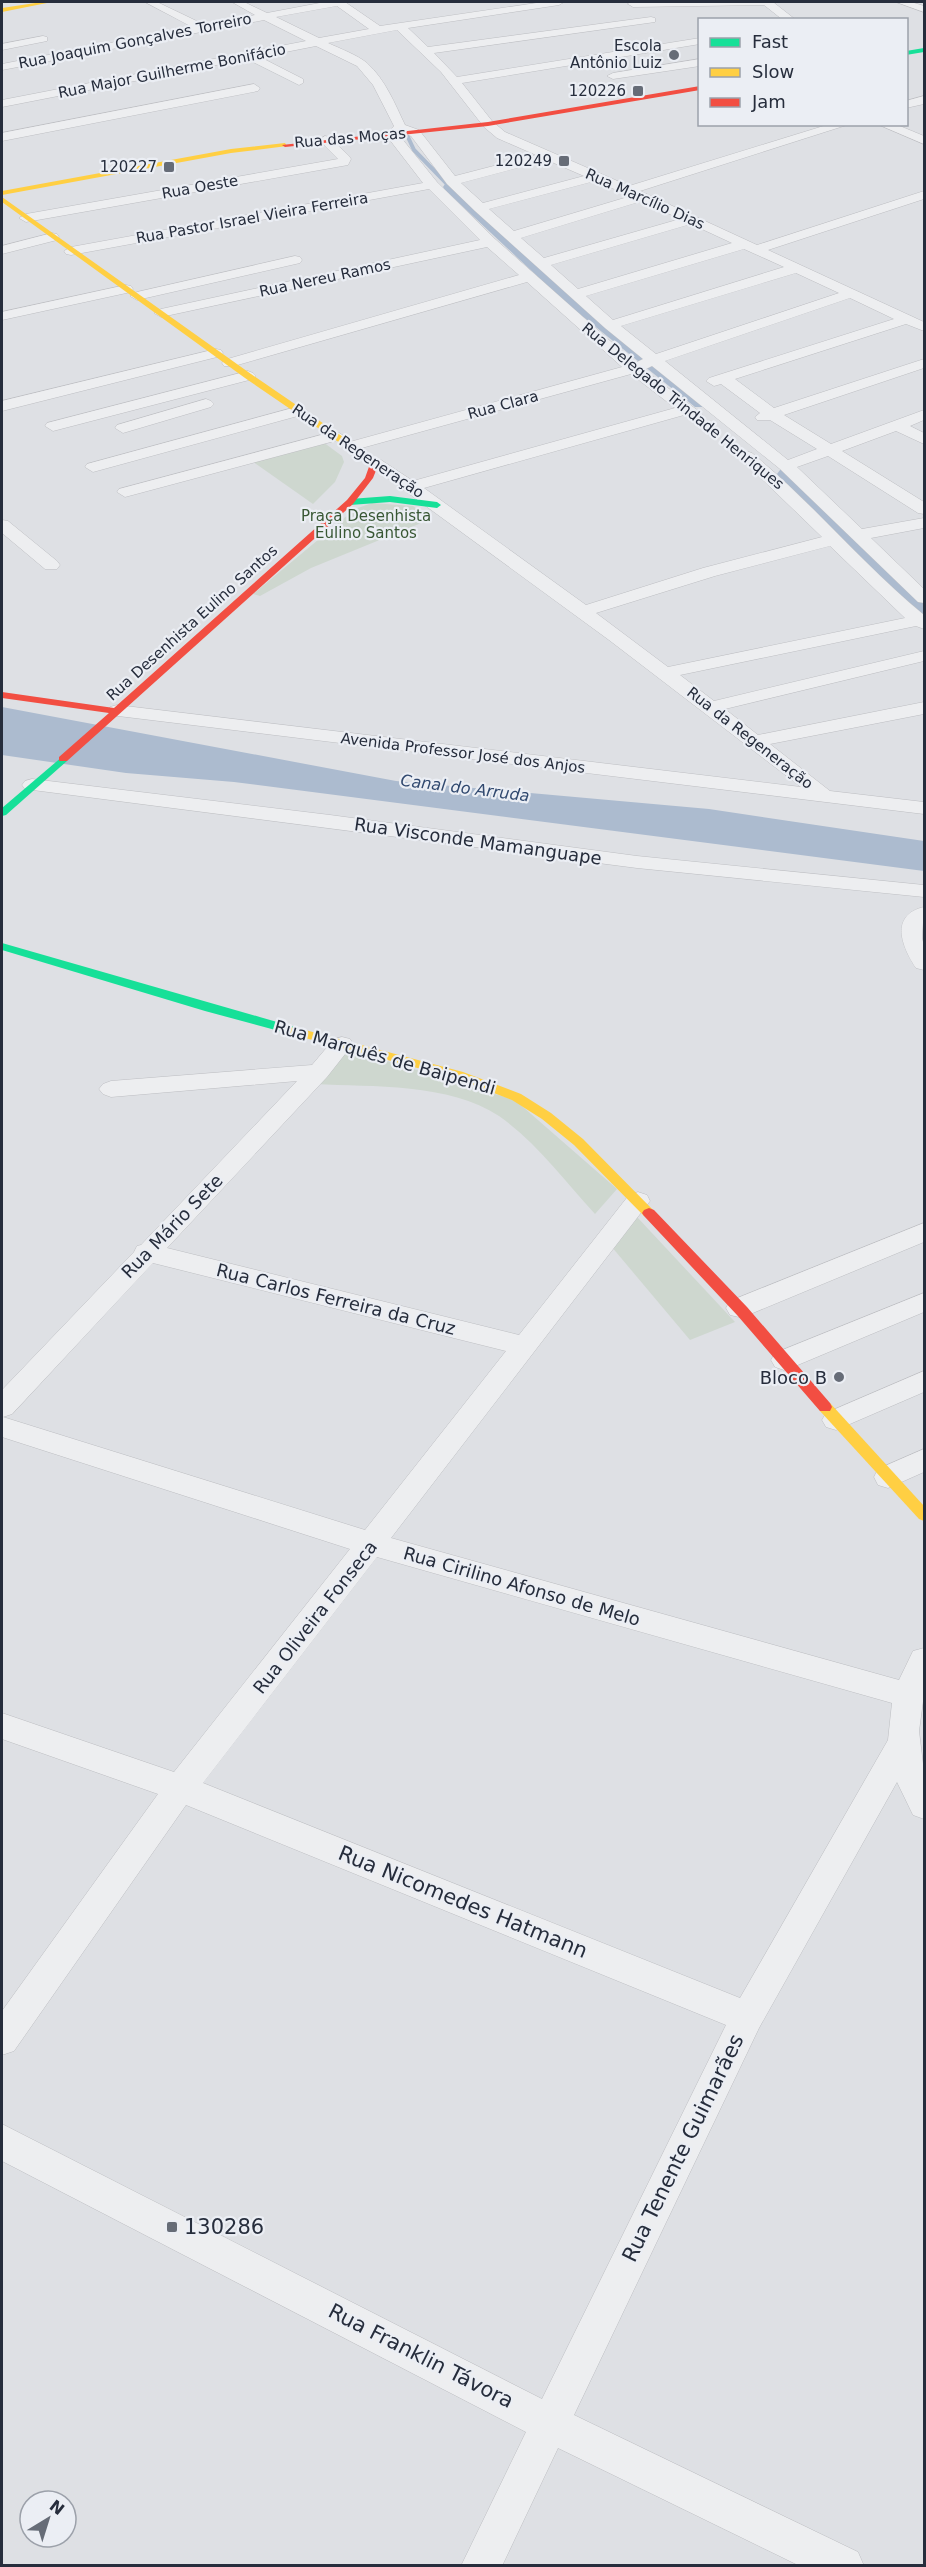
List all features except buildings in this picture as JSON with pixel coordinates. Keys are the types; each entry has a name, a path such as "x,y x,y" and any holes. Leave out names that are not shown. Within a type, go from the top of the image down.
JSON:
{"street":[{"path":"2,10 49,2"},
{"path":"150,2 203,28"},
{"path":"237,2 361,64 370,72 402,132"},
{"path":"340,2 378,30"},
{"name":"Rua Joaquim Gonçalves Torreiro","path":"2,67 340,2"},
{"name":"Rua Major Guilherme Bonifácio","path":"2,104 399,26 559,2"},
{"path":"632,3 761,2"},
{"path":"767,2 788,18"},
{"path":"902,2 924,9"},
{"path":"632,3 675,45 698,60"},
{"path":"466,6 480,15"},
{"name":"Rua Marcílio Dias","path":"399,26 454,81 488,124 501,135 751,246 924,327"},
{"path":"424,51 658,28"},
{"path":"2,47 43,39"},
{"path":"454,81 698,41"},
{"path":"908,53 924,50"},
{"path":"249,56 299,81"},
{"path":"613,76 698,61"},
{"path":"2,137 254,88"},
{"name":"Rua das Moças","path":"2,193 231,151 488,124 698,88"},
{"path":"627,191 838,126"},
{"path":"889,126 924,140"},
{"name":"Rua Delegado Trindade Henriques","path":"402,132 480,208 610,325 687,410 705,424"},
{"name":"Rua Delegado Trindade Henriques","path":"402,132 432,184 490,242 530,277 644,364 686,387 786,466 924,598"},
{"name":"Rua Oeste","path":"26,218 344,162 345,159 325,140"},
{"path":"452,181 550,155"},
{"path":"480,208 595,177"},
{"name":"Rua Pastor Israel Vieira Ferreira","path":"71,251 432,184"},
{"path":"576,294 924,195"},
{"path":"513,236 643,197"},
{"name":"Rua da Regeneração","path":"2,199 71,251 336,436 356,454 375,462 413,486 711,707 824,796"},
{"path":"543,263 692,220"},
{"path":"2,250 52,237"},
{"name":"Rua Nereu Ramos","path":"160,313 490,242"},
{"path":"2,316 295,260"},
{"path":"610,325 796,268"},
{"path":"230,363 530,277"},
{"name":"Rua Clara","path":"356,454 644,364 852,292"},
{"path":"686,387 725,379 908,319"},
{"path":"2,406 216,353"},
{"path":"736,426 924,363"},
{"path":"53,426 248,376"},
{"path":"725,379 772,414 878,478 924,509"},
{"path":"123,428 264,387"},
{"path":"413,486 687,410"},
{"path":"93,467 300,411"},
{"path":"786,466 924,416"},
{"path":"897,425 924,440"},
{"path":"124,492 336,436"},
{"name":"Rua Delegado Trindade Henriques","path":"732,445 791,494 868,576 922,622"},
{"name":"Rua Desenhista Eulino Santos","path":"2,813 48,771 99,713 350,502 369,478 375,462"},
{"path":"350,502 390,499 437,505"},
{"path":"857,535 924,523"},
{"path":"3,528 51,566"},
{"path":"583,612 709,572 832,540"},
{"path":"906,581 924,577"},
{"path":"665,673 922,622"},
{"path":"711,707 924,656"},
{"name":"Avenida Professor José dos Anjos","path":"2,694 99,713 924,808"},
{"path":"756,741 924,708"},
{"path":"10,782 32,785"},
{"name":"Rua Visconde Mamanguape","path":"32,785 342,822 637,862 924,891"},
{"path":"924,913 918,918 910,936 913,948 924,963"},
{"name":"Rua Marquês de Baipendi","path":"2,946 342,1044 468,1077 514,1096 564,1128 592,1153 739,1308 836,1420 924,1515"},
{"name":"Rua Mário Sete","path":"2,1407 146,1252 319,1072 342,1044"},
{"path":"111,1089 319,1072"},
{"name":"Rua Oliveira Fonseca","path":"2,2039 180,1788 638,1201"},
{"path":"739,1308 924,1232"},
{"name":"Rua Carlos Ferreira da Cruz","path":"146,1252 525,1346"},
{"path":"784,1360 924,1302"},
{"path":"836,1420 924,1380"},
{"name":"Rua Cirilino Afonso de Melo","path":"2,1427 372,1544 908,1695"},
{"path":"888,1477 924,1460"},
{"path":"924,1660 913,1679 904,1711 904,1741 910,1775 924,1804"},
{"name":"Rua Nicomedes Hatmann","path":"2,1726 180,1788 747,2016"},
{"name":"Rua Tenente Guimarães","path":"481,2565 747,2016 904,1741"},
{"name":"Rua Franklin Távora","path":"2,2142 551,2424 844,2565"}],"green space":[{"path":"323,442 342,456 344,462 335,482 313,504 252,461"},
{"name":"Praça Desenhista Eulino Santos","path":"372,503 413,506 431,519 311,568 260,596 253,594 355,509"},
{"path":"361,1053 515,1100 617,1189 595,1214 550,1162 513,1126 479,1105 434,1092 315,1084 343,1055"},
{"path":"637,1217 735,1322 690,1340 611,1246"}],"water":[{"name":"Canal do Arruda","path":"2,707 396,781 709,809 924,841 924,871 234,782 126,773 2,755"}],"waterway":[{"path":"407,135 414,150 450,187"},
{"path":"450,187 572,300 701,404"},
{"path":"786,474 924,610"}],"traffic: fast":[{"path":"908,53 924,50"},
{"path":"350,502 390,499 437,505"},
{"path":"2,813 63,759"},
{"path":"2,946 294,1031"}],"traffic: slow":[{"path":"2,10 49,2"},
{"path":"2,193 231,151 285,145"},
{"path":"2,199 248,376 343,441"},
{"path":"294,1031 459,1075 517,1097 547,1116 578,1142 649,1213"},
{"path":"825,1407 924,1515"}],"traffic: jam":[{"path":"285,145 488,124 698,88"},
{"path":"63,759 350,502 369,478 375,463 343,441"},
{"path":"2,695 117,711"},
{"path":"649,1213 742,1311 825,1407"}],"place":[{"name":"Escola Antônio Luiz","path":"674,55"},
{"name":"120226","path":"638,91"},
{"name":"120249","path":"564,161"},
{"name":"120227","path":"169,167"},
{"name":"Bloco B","path":"839,1377"},
{"name":"130286","path":"172,2227"}]}
